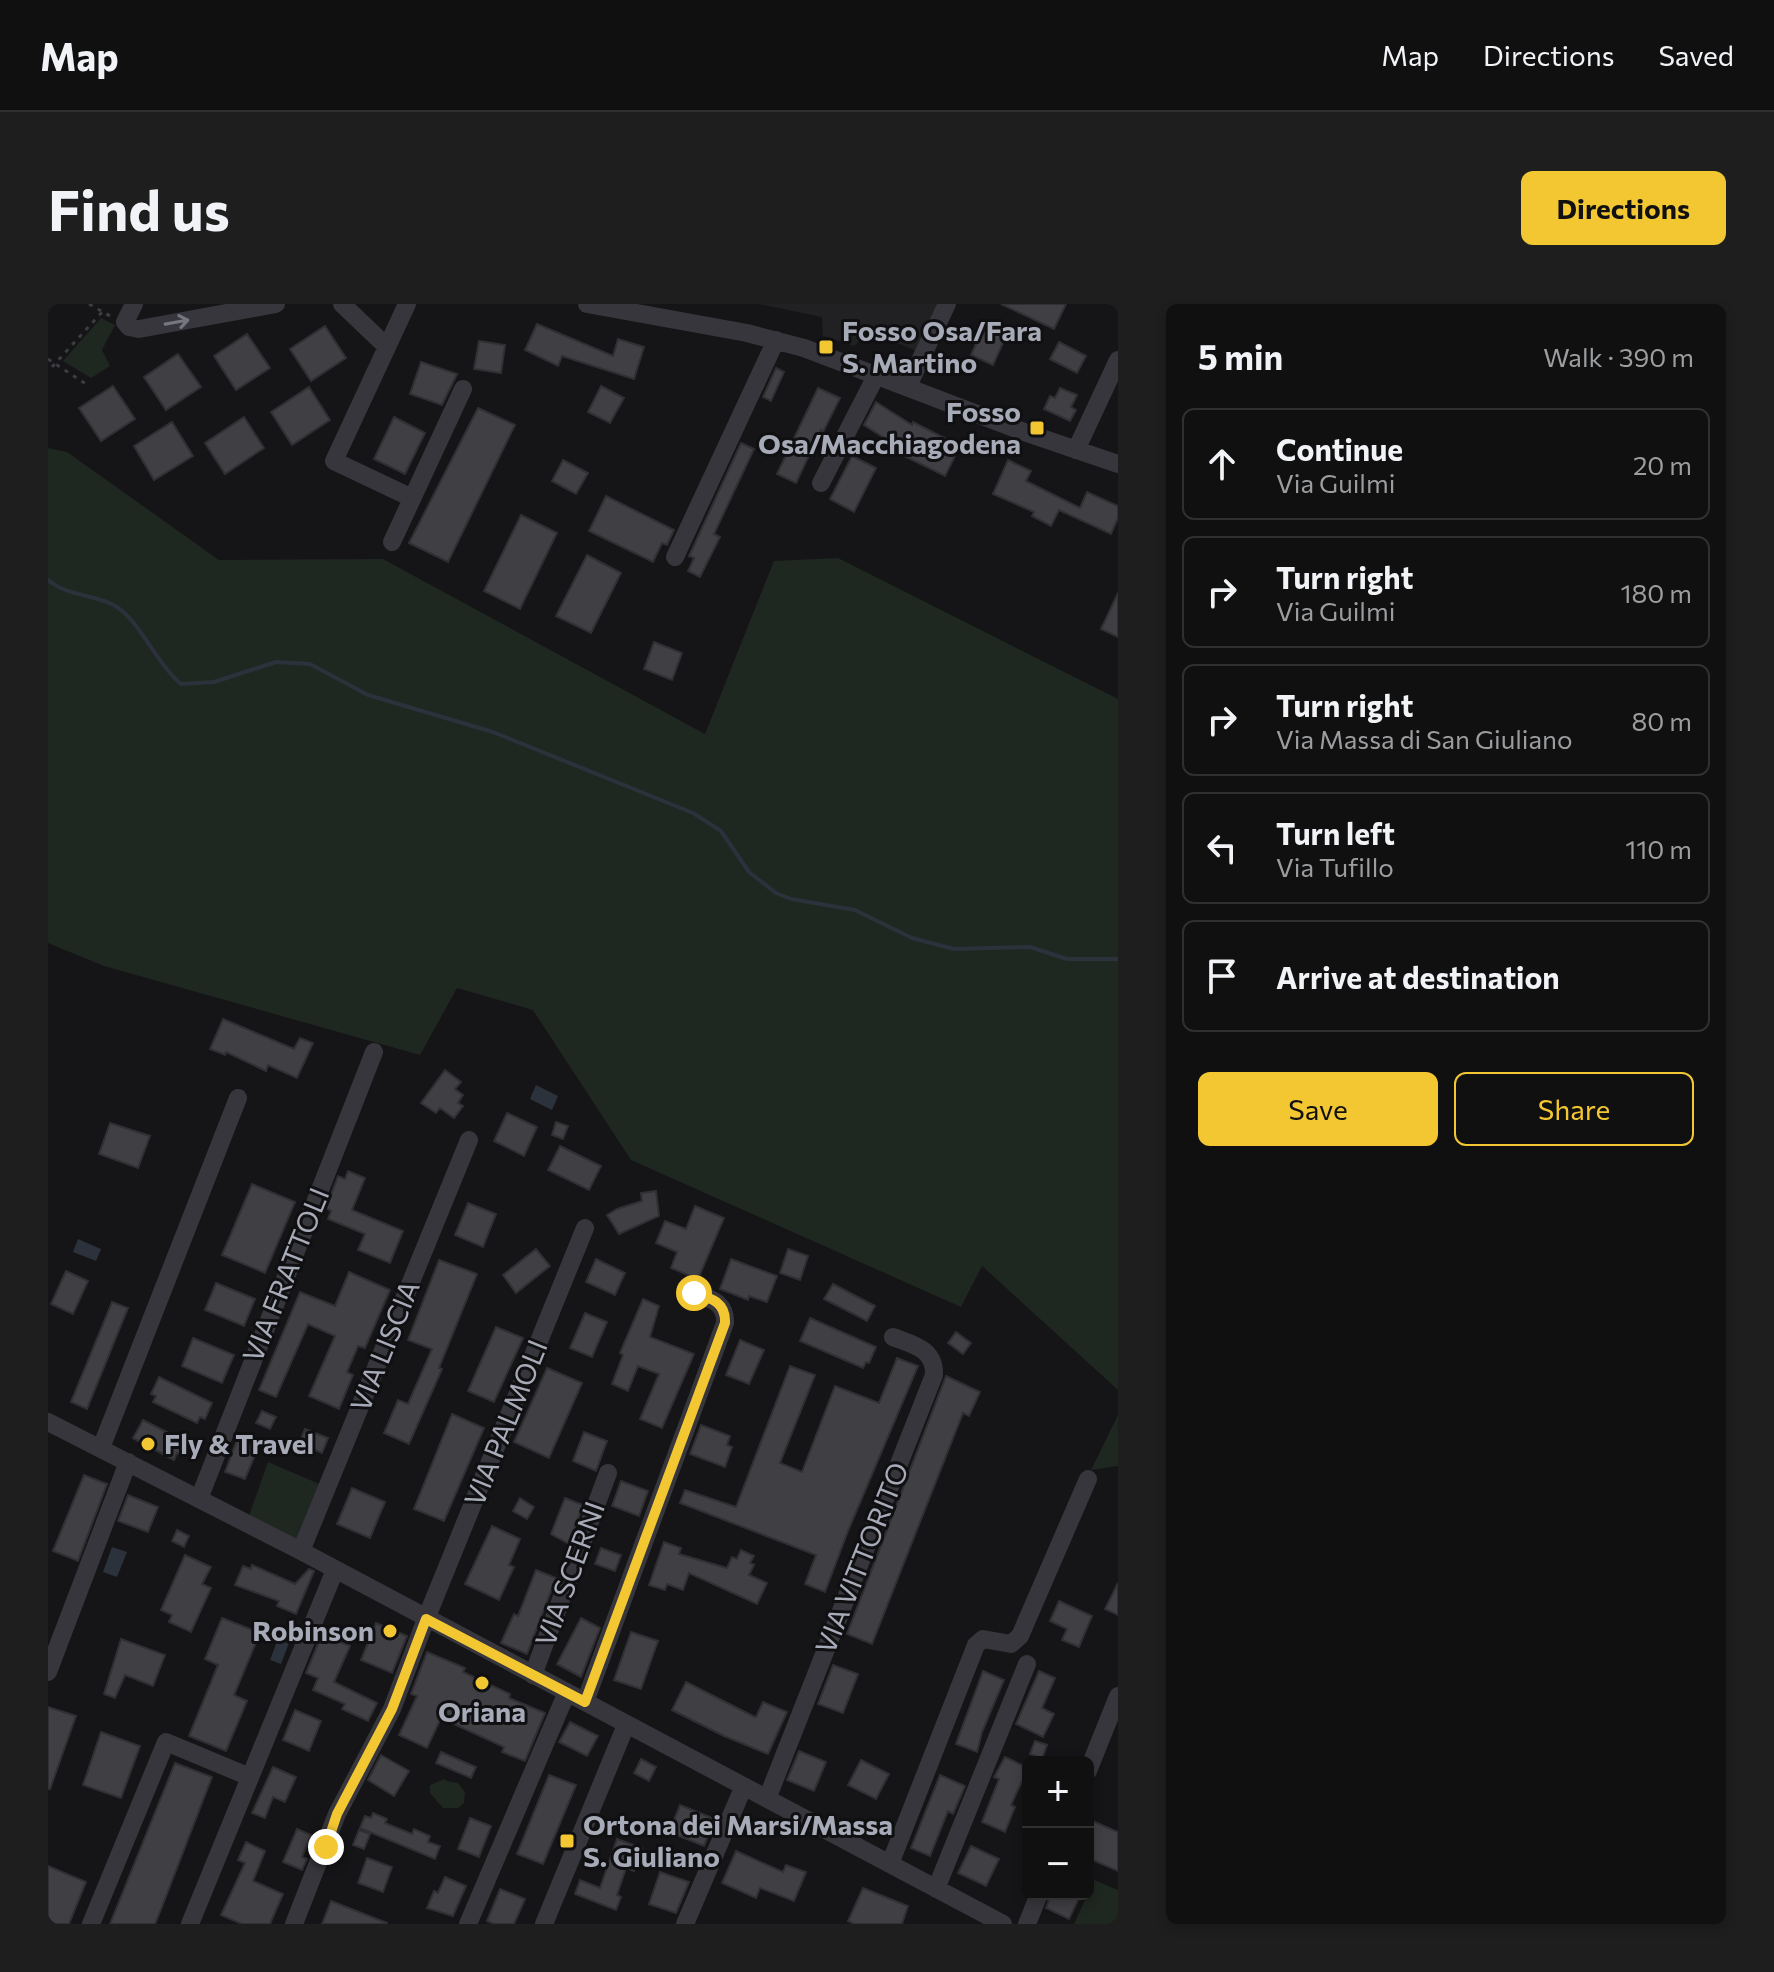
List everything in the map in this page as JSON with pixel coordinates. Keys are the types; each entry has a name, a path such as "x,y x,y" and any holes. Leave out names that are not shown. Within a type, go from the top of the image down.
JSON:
{"street":[{"path":"134,304 126,319 130,327 215,309 276,304"},
{"path":"342,304 387,347"},
{"path":"407,304 334,461 412,498"},
{"path":"587,304 776,340 813,350 1118,464"},
{"path":"908,386 947,304"},
{"path":"675,557 776,340"},
{"path":"1076,450 1118,360"},
{"path":"821,483 877,374"},
{"path":"392,542 463,389"},
{"name":"VIA FRATTOLI","path":"199,1499 374,1052"},
{"path":"101,1448 238,1098"},
{"name":"VIA LISCIA","path":"301,1551 469,1140"},
{"name":"VIA PALMOLI","path":"294,1924 323,1855 332,1824 386,1722 585,1228"},
{"path":"585,1702 725,1323 725,1314 718,1303 694,1293"},
{"name":"VIA VITTORITO","path":"767,1799 934,1375 929,1354 920,1347 893,1337"},
{"path":"48,1422 301,1551 1003,1924"},
{"path":"48,1672 128,1462"},
{"name":"VIA SCERNI","path":"533,1675 608,1473"},
{"path":"890,1864 978,1642 987,1639 1011,1644 1020,1636 1088,1479"},
{"path":"190,1924 335,1570"},
{"path":"936,1889 1027,1664"},
{"path":"468,1924 567,1692"},
{"path":"1094,1756 1118,1696"},
{"path":"544,1924 626,1725"},
{"path":"91,1924 166,1742 250,1777"},
{"path":"685,1924 743,1788"},
{"path":"1027,1924 1037,1900"}],"path":[{"path":"89,304 130,327"},
{"path":"54,365 103,311"},
{"path":"48,359 86,384"}],"shaded area":[{"path":"759,304 939,304 917,351 870,332 854,346 823,336 822,317"},
{"path":"101,318 115,325 102,350 110,366 91,378 63,361"},
{"path":"48,448 67,452 219,560 383,559 705,734 774,561 838,558 1118,699 1118,1390 982,1266 961,1307 631,1160 533,1010 457,988 420,1055 104,966 48,943"},
{"path":"536,1085 558,1096 552,1110 530,1099"},
{"path":"78,1239 101,1249 96,1261 73,1252"},
{"path":"1118,1415 1118,1466 1091,1470"},
{"path":"268,1462 324,1486 300,1542 249,1516"},
{"path":"112,1547 127,1552 117,1577 103,1572"},
{"path":"281,1631 292,1635 281,1664 270,1660"},
{"path":"445,1779 458,1783 465,1792 464,1803 458,1808 443,1808 430,1793 430,1785"},
{"path":"1094,1880 1118,1890 1118,1924 1074,1924 1085,1900 1094,1900"}],"building":[{"path":"1001,304 1066,304 1054,329"},
{"path":"537,324 613,356 618,339 644,347 634,379 562,356 558,366 525,350"},
{"path":"985,324 1007,334 993,365 971,355"},
{"path":"325,326 346,358 311,381 290,349"},
{"path":"247,334 270,368 236,390 214,356"},
{"path":"479,341 505,345 501,373 474,369"},
{"path":"1059,342 1086,356 1077,373 1050,359"},
{"path":"178,354 201,387 166,410 144,377"},
{"path":"421,362 457,374 442,405 410,394"},
{"path":"776,368 784,372 771,401 763,397"},
{"path":"113,386 135,419 101,441 79,408"},
{"path":"601,386 624,398 610,423 588,412"},
{"path":"309,387 330,420 292,445 271,412"},
{"path":"818,388 840,398 796,483 777,474"},
{"path":"1060,388 1077,395 1071,407 1076,410 1070,421 1044,409 1050,396 1055,398"},
{"path":"876,402 912,425 913,422 960,446 945,476 898,453 900,448 864,425"},
{"path":"478,408 515,425 448,562 409,543"},
{"path":"244,417 264,448 225,474 205,443"},
{"path":"394,417 425,433 405,474 374,459"},
{"path":"172,422 193,456 154,480 134,446"},
{"path":"741,443 754,449 714,534 720,537 700,577 688,571 694,558 689,556"},
{"path":"852,456 876,468 854,512 830,499"},
{"path":"563,460 588,473 576,494 552,481"},
{"path":"1008,460 1031,471 1026,481 1080,508 1087,492 1118,506 1118,518 1111,534 1059,510 1051,526 1032,516 1034,512 993,494"},
{"path":"606,496 674,530 667,545 662,543 653,562 589,531"},
{"path":"521,515 557,533 520,609 484,591"},
{"path":"587,555 621,573 591,633 556,616"},
{"path":"1118,593 1118,637 1101,629"},
{"path":"654,642 682,653 672,680 644,669"},
{"path":"223,1019 294,1049 300,1038 313,1043 297,1078 268,1065 266,1071 226,1052 225,1055 210,1049"},
{"path":"445,1070 461,1082 455,1089 463,1095 458,1103 463,1106 454,1118 440,1108 436,1113 421,1103"},
{"path":"507,1113 537,1127 524,1156 494,1141"},
{"path":"556,1122 568,1126 563,1139 552,1135"},
{"path":"110,1123 150,1136 138,1168 99,1154"},
{"path":"560,1146 601,1166 589,1190 548,1170"},
{"path":"348,1171 365,1178 352,1210 403,1231 390,1263 358,1250 365,1234 328,1219 331,1211 326,1208 338,1176 345,1179"},
{"path":"252,1184 295,1202 265,1273 222,1255"},
{"path":"656,1191 659,1216 619,1234 607,1215 642,1201 641,1193"},
{"path":"468,1203 496,1214 483,1247 455,1235"},
{"path":"695,1206 724,1218 698,1279 671,1268 677,1252 656,1243 665,1221 686,1229"},
{"path":"536,1249 550,1266 516,1293 503,1275"},
{"path":"788,1249 808,1256 800,1280 780,1273"},
{"path":"596,1259 625,1273 615,1295 586,1282"},
{"path":"731,1259 777,1276 767,1302 749,1296 748,1300 720,1289"},
{"path":"439,1260 477,1274 439,1368 442,1369 409,1444 384,1433 398,1400 408,1404 432,1349 408,1340"},
{"path":"66,1271 88,1281 73,1314 51,1304"},
{"path":"349,1272 390,1290 365,1348 358,1346 347,1372 353,1375 339,1409 309,1396 335,1336 308,1324 276,1397 259,1390 300,1292 335,1306"},
{"path":"216,1283 255,1299 244,1326 205,1310"},
{"path":"833,1284 875,1306 867,1321 824,1299"},
{"path":"643,1299 659,1306 650,1337 694,1354 662,1428 640,1419 659,1374 638,1366 628,1391 612,1384 623,1355 620,1353"},
{"path":"112,1302 128,1308 87,1409 71,1402"},
{"path":"585,1313 607,1322 592,1357 570,1348"},
{"path":"810,1318 876,1347 869,1363 866,1362 863,1368 800,1341"},
{"path":"496,1327 523,1338 494,1402 468,1391"},
{"path":"956,1332 971,1343 963,1354 948,1343"},
{"path":"193,1338 234,1355 222,1383 182,1366"},
{"path":"740,1340 764,1350 749,1384 726,1375"},
{"path":"897,1358 918,1366 825,1592 805,1584 816,1555 680,1503 685,1490 736,1507 790,1366 815,1375 780,1463 802,1472 835,1386 879,1403"},
{"path":"547,1368 582,1383 549,1458 514,1442"},
{"path":"946,1376 980,1392 969,1416 963,1413 872,1644 847,1634"},
{"path":"159,1377 212,1403 205,1419 200,1417 197,1423 153,1402 156,1396 151,1394"},
{"path":"262,1411 276,1417 270,1429 256,1423"},
{"path":"452,1414 484,1428 444,1521 414,1509"},
{"path":"143,1420 188,1443 182,1455 177,1453 174,1460 133,1438"},
{"path":"701,1425 730,1436 727,1445 732,1447 725,1467 690,1454"},
{"path":"305,1429 328,1438 322,1453 299,1443"},
{"path":"584,1432 607,1441 596,1471 573,1461"},
{"path":"237,1440 258,1448 245,1479 225,1472"},
{"path":"84,1475 107,1484 78,1561 53,1551"},
{"path":"621,1481 648,1491 639,1516 612,1506"},
{"path":"352,1488 385,1502 370,1538 337,1524"},
{"path":"128,1495 158,1507 148,1532 118,1521"},
{"path":"520,1498 534,1507 527,1519 513,1511"},
{"path":"565,1498 583,1505 569,1544 551,1534"},
{"path":"492,1526 520,1539 509,1565 514,1567 499,1600 465,1584"},
{"path":"177,1530 189,1536 184,1547 172,1541"},
{"path":"664,1542 681,1548 679,1554 727,1568 732,1557 737,1559 741,1550 754,1556 749,1575 767,1583 757,1604 689,1573 683,1590 667,1584 665,1590 649,1585"},
{"path":"601,1548 621,1555 615,1571 595,1564"},
{"path":"185,1555 211,1567 202,1584 211,1588 191,1632 169,1622 172,1615 161,1610"},
{"path":"252,1565 295,1584 309,1569 314,1571 296,1614 277,1606 279,1601 235,1585 243,1566 251,1569"},
{"path":"536,1570 556,1578 527,1654 501,1643 514,1614 518,1616"},
{"path":"1118,1583 1118,1615 1105,1609"},
{"path":"1059,1601 1092,1616 1079,1647 1062,1640 1067,1629 1050,1621"},
{"path":"222,1618 260,1633 234,1695 247,1701 226,1751 189,1736 218,1665 205,1659"},
{"path":"581,1618 600,1628 581,1677 557,1664"},
{"path":"376,1623 407,1636 392,1673 361,1660"},
{"path":"631,1632 658,1641 641,1689 614,1680"},
{"path":"322,1634 350,1646 334,1682 377,1703 368,1721 342,1709 345,1704 313,1690 318,1678 306,1673"},
{"path":"121,1639 165,1655 153,1686 125,1675 115,1698 104,1694"},
{"path":"427,1652 465,1668 463,1672 510,1694 509,1698 545,1713 525,1761 502,1752 504,1747 441,1718 427,1748 399,1735 417,1696 411,1694"},
{"path":"833,1665 858,1674 843,1713 818,1704"},
{"path":"983,1671 1004,1680 977,1752 956,1744"},
{"path":"1039,1671 1055,1678 1042,1708 1054,1714 1043,1737 1016,1724"},
{"path":"686,1682 756,1717 763,1702 787,1712 768,1754 672,1710"},
{"path":"48,1707 76,1716 50,1789 48,1789"},
{"path":"295,1710 321,1721 309,1751 283,1740"},
{"path":"570,1722 598,1736 587,1756 559,1742"},
{"path":"101,1732 140,1746 121,1798 83,1785"},
{"path":"1035,1741 1047,1745 1043,1756 1030,1754"},
{"path":"799,1751 826,1762 814,1791 787,1780"},
{"path":"441,1752 476,1767 471,1778 436,1763"},
{"path":"381,1755 409,1771 394,1796 368,1780"},
{"path":"1005,1757 1022,1765 1022,1781 1011,1805 1015,1807 1005,1832 982,1822 999,1779 994,1777"},
{"path":"641,1759 656,1767 649,1781 634,1773"},
{"path":"861,1760 889,1774 876,1799 848,1785"},
{"path":"175,1763 212,1777 160,1912 155,1924 110,1924"},
{"path":"273,1767 296,1777 285,1802 273,1797 265,1818 252,1813"},
{"path":"549,1775 576,1785 543,1864 517,1854"},
{"path":"940,1775 965,1786 953,1814 948,1811 930,1856 911,1848"},
{"path":"680,1805 715,1819 704,1846 669,1832"},
{"path":"373,1813 387,1819 385,1823 412,1834 414,1829 430,1836 428,1842 440,1846 435,1859 360,1828 365,1816 371,1818"},
{"path":"470,1818 491,1826 479,1857 458,1849"},
{"path":"1094,1822 1118,1832 1118,1871 1094,1861"},
{"path":"297,1829 311,1835 302,1857 307,1859 302,1870 283,1862"},
{"path":"359,1830 370,1834 364,1849 353,1845"},
{"path":"617,1839 642,1848 634,1871 626,1868 617,1895 621,1897 616,1910 575,1894 580,1880 600,1888"},
{"path":"246,1842 265,1851 253,1881 283,1894 270,1924 242,1924 221,1915 245,1863 238,1860"},
{"path":"971,1846 999,1859 986,1886 958,1873"},
{"path":"736,1851 783,1872 786,1865 806,1872 794,1901 760,1888 756,1898 722,1883"},
{"path":"367,1858 392,1867 383,1892 358,1883"},
{"path":"48,1866 86,1882 69,1924 48,1924"},
{"path":"660,1872 689,1882 676,1913 649,1904"},
{"path":"445,1877 466,1886 453,1916 427,1908 434,1891 438,1893"},
{"path":"863,1888 908,1906 902,1924 854,1924 848,1921"},
{"path":"500,1889 525,1899 514,1924 487,1921"},
{"path":"1049,1900 1078,1900 1069,1919 1046,1908"},
{"path":"331,1901 387,1923 387,1924 322,1924"}],"waterway":[{"path":"48,580 65,590 109,603 126,614 181,684 214,682 276,662 310,664 368,695 493,732 693,813 721,831 749,872 776,893 791,899 855,910 912,938 954,949 1030,947 1067,959 1118,959"}],"place":[{"name":"Fosso Osa/Fara S. Martino","path":"826,347"},
{"name":"Fosso Osa/Macchiagodena","path":"1037,428"},
{"name":"Fly & Travel","path":"148,1444"},
{"name":"Robinson","path":"390,1631"},
{"name":"Oriana","path":"482,1683"},
{"name":"Ortona dei Marsi/Massa S. Giuliano","path":"567,1841"}],"route":[{"path":"326,1847 337,1814 392,1709 426,1619 585,1702 725,1323 725,1314 718,1303 694,1293"}]}
